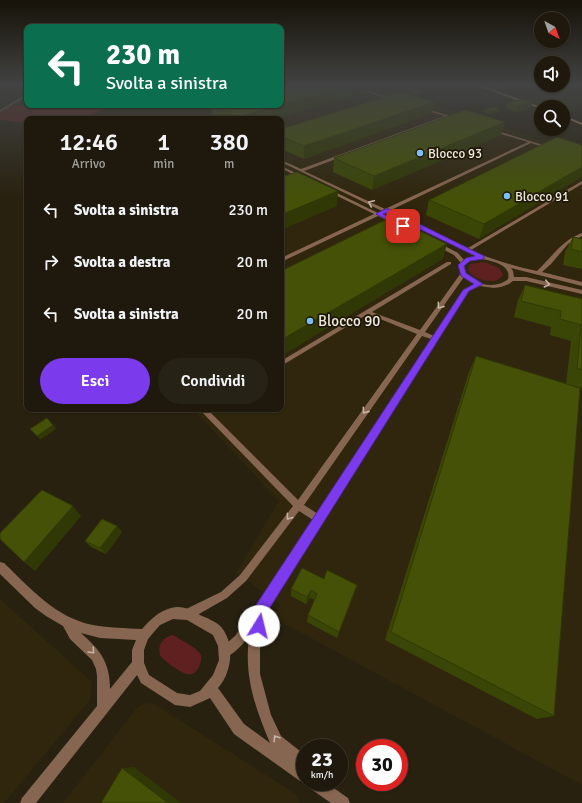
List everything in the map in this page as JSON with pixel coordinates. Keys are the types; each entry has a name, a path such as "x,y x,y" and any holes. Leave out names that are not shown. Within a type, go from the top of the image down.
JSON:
{"street":[{"path":"0,567 34,601 67,622 86,629 144,635"},
{"path":"172,613 188,614 217,631 224,645 224,660 218,679 204,695 190,701 175,699 145,679 138,664 138,650 144,635 156,621 172,613"},
{"path":"257,616 259,626 254,646 254,674 265,715 276,741 296,756"},
{"path":"67,622 70,632 91,650 101,662 104,677 103,706"},
{"path":"26,803 138,664"},
{"path":"210,688 239,729 296,770"},
{"path":"327,791 343,803"}],"lane":[{"path":"287,176 428,123"},
{"path":"486,128 553,149"},
{"path":"284,259 531,142"},
{"path":"284,162 482,257 582,284"},
{"path":"284,168 398,224"},
{"path":"468,250 582,182"},
{"path":"538,273 549,263 566,243 582,234"},
{"path":"431,241 456,254 463,262"},
{"path":"482,257 468,259 461,265 463,274 480,284 494,286 502,285 512,279 526,279 582,292"},
{"path":"284,362 449,263"},
{"path":"549,263 552,276"},
{"path":"504,264 510,269 512,279"},
{"path":"188,614 224,595 243,578 298,506 463,274"},
{"path":"224,653 239,640 257,616 466,290 480,284"},
{"path":"368,312 434,338"},
{"path":"206,412 298,506 319,519"}],"shaded area":[{"path":"284,123 491,123 582,154 582,785 272,617 280,604 236,573 279,501 196,412 284,412"},
{"path":"484,262 499,268 503,274 500,278 486,281 475,277 468,270 470,264"},
{"path":"0,599 92,682 90,700 4,803 0,803"},
{"path":"173,635 196,649 201,655 200,665 193,673 183,673 168,663 160,655 160,645 166,638"},
{"path":"150,703 156,705 296,794 300,803 63,803 136,709 143,704"}],"building":[{"path":"299,123 371,123 304,146 284,137 284,128"},
{"path":"428,123 501,123 374,176 334,158"},
{"name":"Blocco 91","path":"557,137 582,145 582,167 484,224 429,200"},
{"path":"297,172 338,191 284,214 284,176"},
{"name":"Blocco 90","path":"391,217 447,244 284,338 284,270"},
{"path":"573,237 582,239 582,252 571,249"},
{"path":"525,285 582,299 582,370 577,368 581,325 560,319 561,311 521,301"},
{"path":"476,356 580,388 554,716 391,632"},
{"path":"47,418 53,425 37,436 30,429"},
{"path":"42,490 73,506 24,562 0,539 0,533"},
{"path":"102,519 117,526 100,548 85,541"},
{"path":"302,568 324,579 327,570 357,585 339,632 308,615 317,594 311,590 307,597 291,589"},
{"path":"122,768 168,803 101,803"}],"place":[{"name":"Blocco 93","path":"420,153"},
{"name":"Blocco 91","path":"507,196"},
{"name":"Blocco 90","path":"310,321"}],"route":[{"path":"259,626 257,616 434,338 466,290 480,284 463,274 461,265 468,259 482,257 387,211 379,214 403,226"}]}
